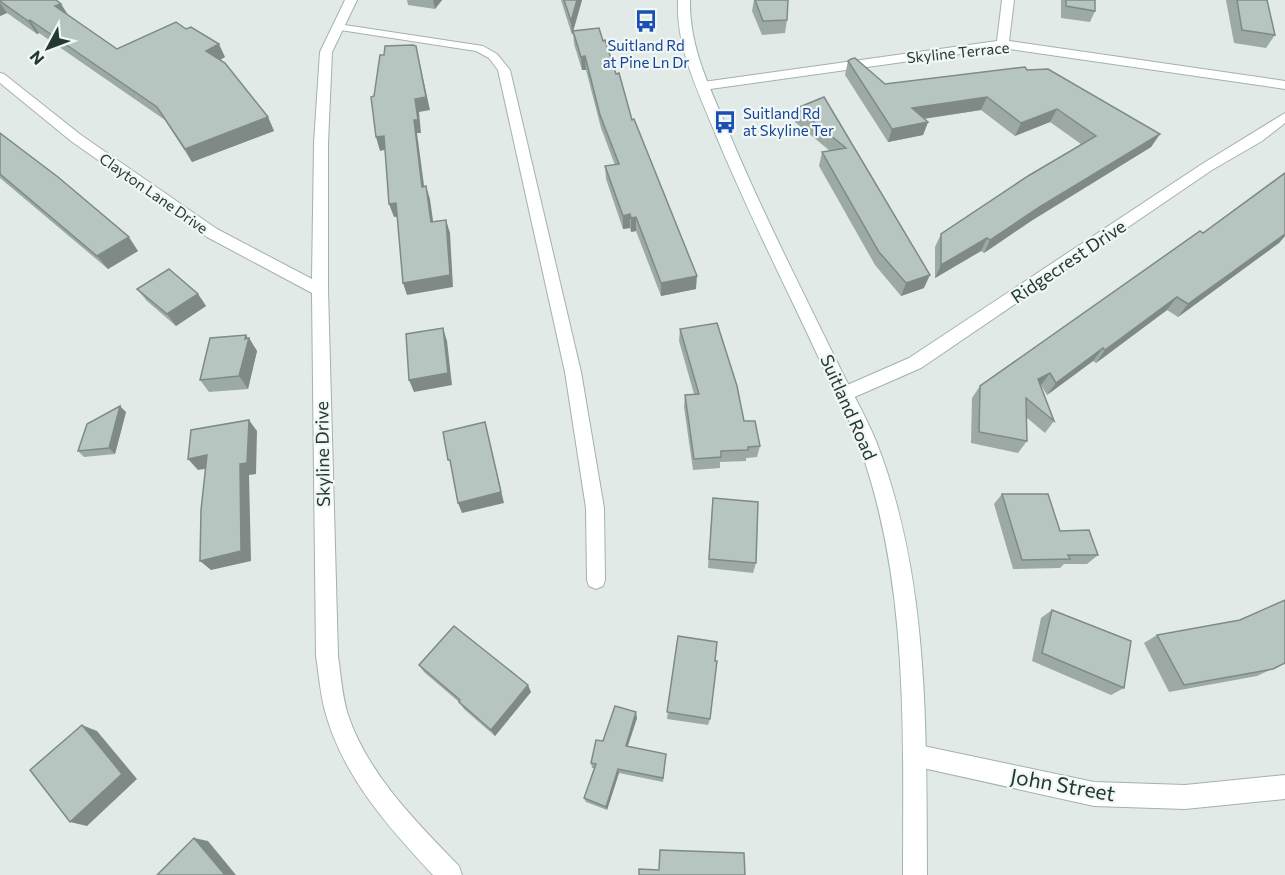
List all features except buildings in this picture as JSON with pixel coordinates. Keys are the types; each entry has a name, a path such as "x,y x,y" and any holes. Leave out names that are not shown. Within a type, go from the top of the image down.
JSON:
{"street":[{"name":"Skyline Drive","path":"351,0 326,52 321,143 320,290 327,656 337,715 362,771 427,851 450,875"},
{"name":"Suitland Road","path":"684,0 685,27 703,86 742,181 867,441 900,558 908,611 914,755 915,875"},
{"path":"1003,44 1008,0"},
{"name":"Skyline Terrace","path":"703,86 1003,44 1285,85"},
{"name":"Clayton Lane Drive","path":"0,77 76,138 212,233 320,290"},
{"name":"Ridgecrest Drive","path":"844,394 915,363 1207,167 1257,138 1285,117"},
{"name":"John Street","path":"914,755 1094,794 1185,797 1285,787"}],"lane":[{"path":"338,27 479,48 493,56 504,70 573,372 595,508 596,580"}],"place":[{"name":"Suitland Rd at Pine Ln Dr","path":"646,21"},
{"name":"Suitland Rd at Skyline Ter","path":"725,122"}]}
